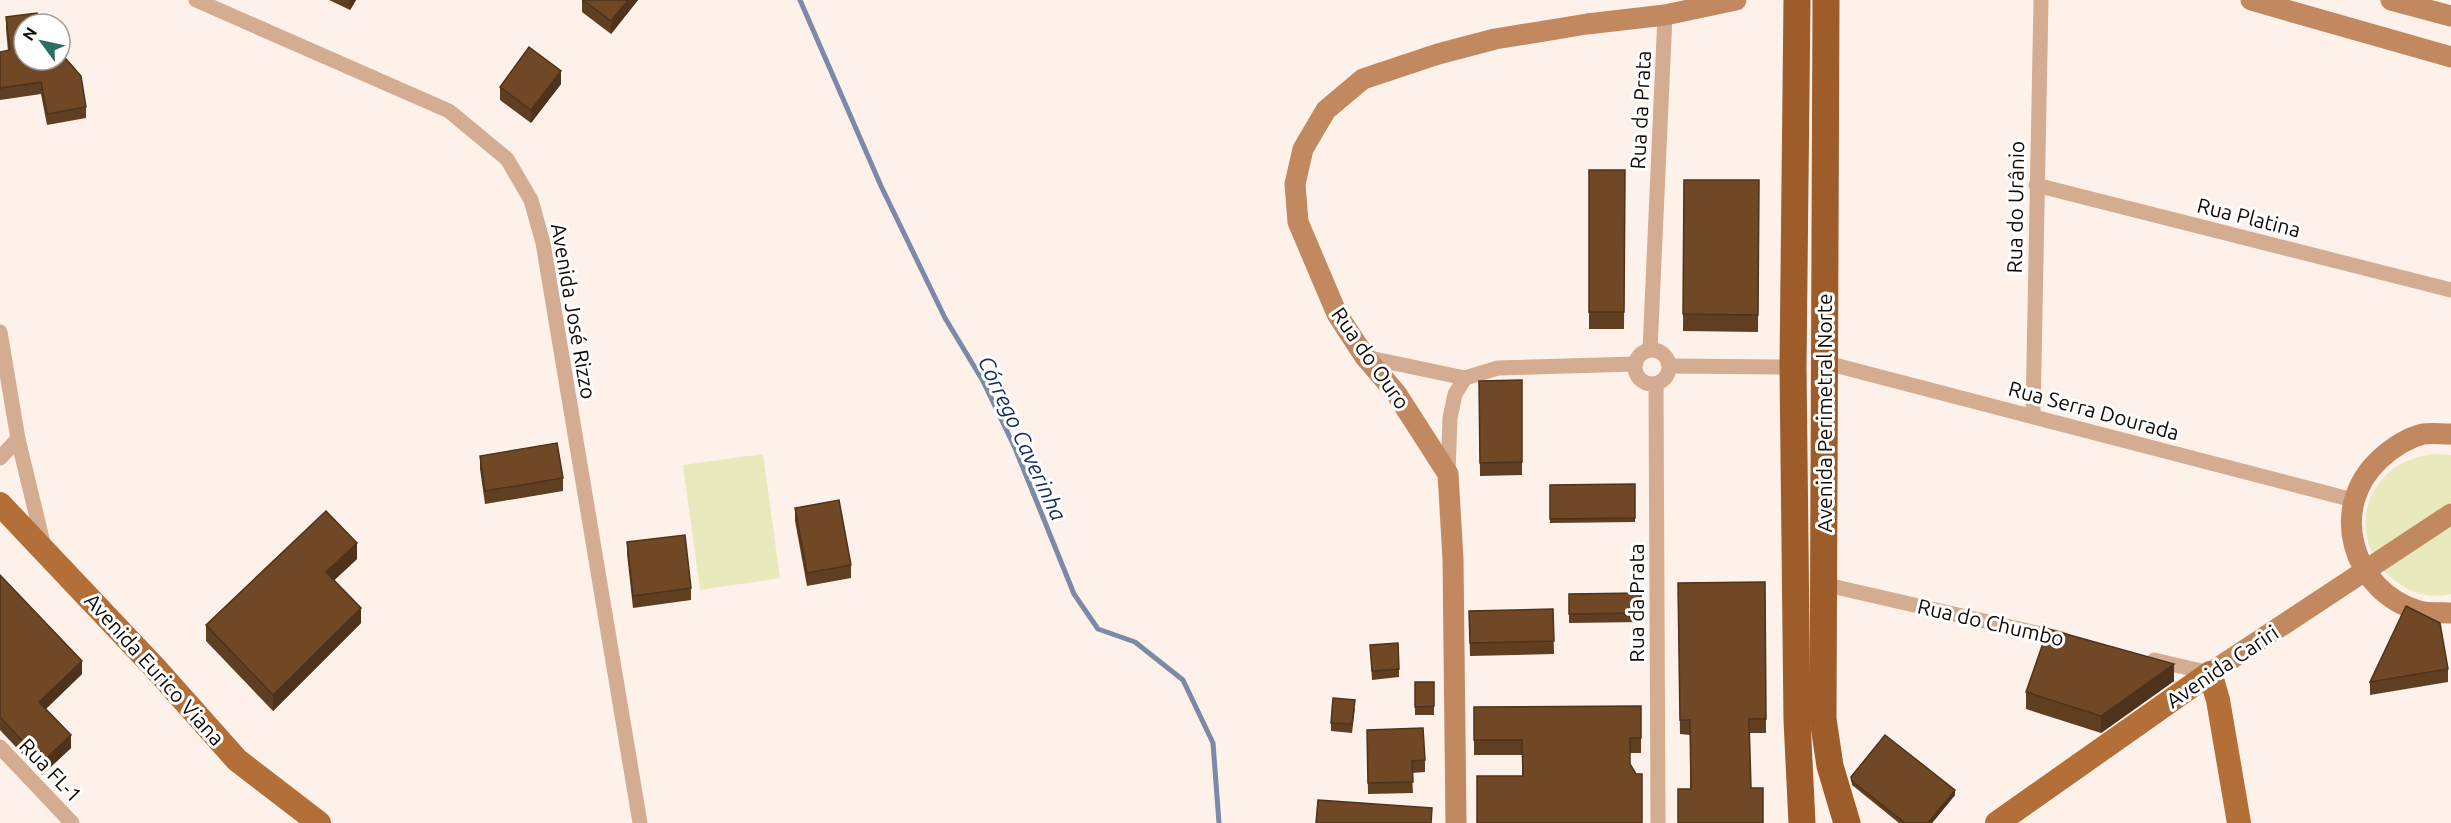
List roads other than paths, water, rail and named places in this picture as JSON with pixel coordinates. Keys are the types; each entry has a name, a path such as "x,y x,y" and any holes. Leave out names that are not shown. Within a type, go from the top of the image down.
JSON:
{"highway":[{"name":"Avenida Perimetral Norte","path":"1797,0 1793,367 1797,720 1802,823"},
{"name":"Avenida Perimetral Norte","path":"1826,0 1823,719 1830,766 1847,821"}],"main road":[{"name":"Avenida Eurico Viana","path":"0,504 237,760 319,823"},
{"name":"Avenida Cariri","path":"1997,823 2210,672"},
{"path":"2210,672 2218,700 2240,823"}],"street":[{"name":"Avenida José Rizzo","path":"196,0 449,111 507,159 531,200 543,243 640,823"},
{"name":"Rua do Ouro","path":"1456,823 1453,559 1448,474 1396,393 1365,357 1336,314 1298,222 1295,184 1303,149 1326,110 1363,79 1438,54 1495,39 1587,24 1665,15 1736,0"},
{"name":"Rua do Urânio","path":"2033,415 2041,0"},
{"path":"2251,0 2451,57"},
{"path":"2391,0 2451,16"},
{"name":"Rua da Prata","path":"1650,350 1665,15"},
{"name":"Rua Platina","path":"2036,185 2451,290"},
{"path":"0,332 18,439 44,550"},
{"path":"1650,350 1656,350 1665,355 1669,366 1666,377 1656,384 1645,383 1640,379 1635,364 1640,355 1650,350"},
{"path":"1365,357 1465,378 1498,368 1635,364"},
{"name":"Rua Serra Dourada","path":"1824,362 2353,500"},
{"path":"1669,366 1793,367"},
{"path":"1448,474 1450,418 1455,394 1465,378"},
{"name":"Rua da Prata","path":"1656,384 1658,823"},
{"path":"2451,434 2423,434 2393,447 2368,469 2353,500 2351,537 2364,571 2388,597 2420,612 2451,613"},
{"path":"0,458 18,439"},
{"name":"Avenida Cariri","path":"2210,672 2451,514"},
{"name":"Rua do Chumbo","path":"1797,584 1824,583 2073,641"},
{"path":"2141,657 2210,672"},
{"name":"Rua FL-1","path":"0,747 72,823"}],"waterway":[{"name":"Córrego Caverinha","path":"800,0 881,186 945,318 983,381 1015,448 1074,594 1098,629 1135,642 1183,680 1213,743 1219,823"}]}
